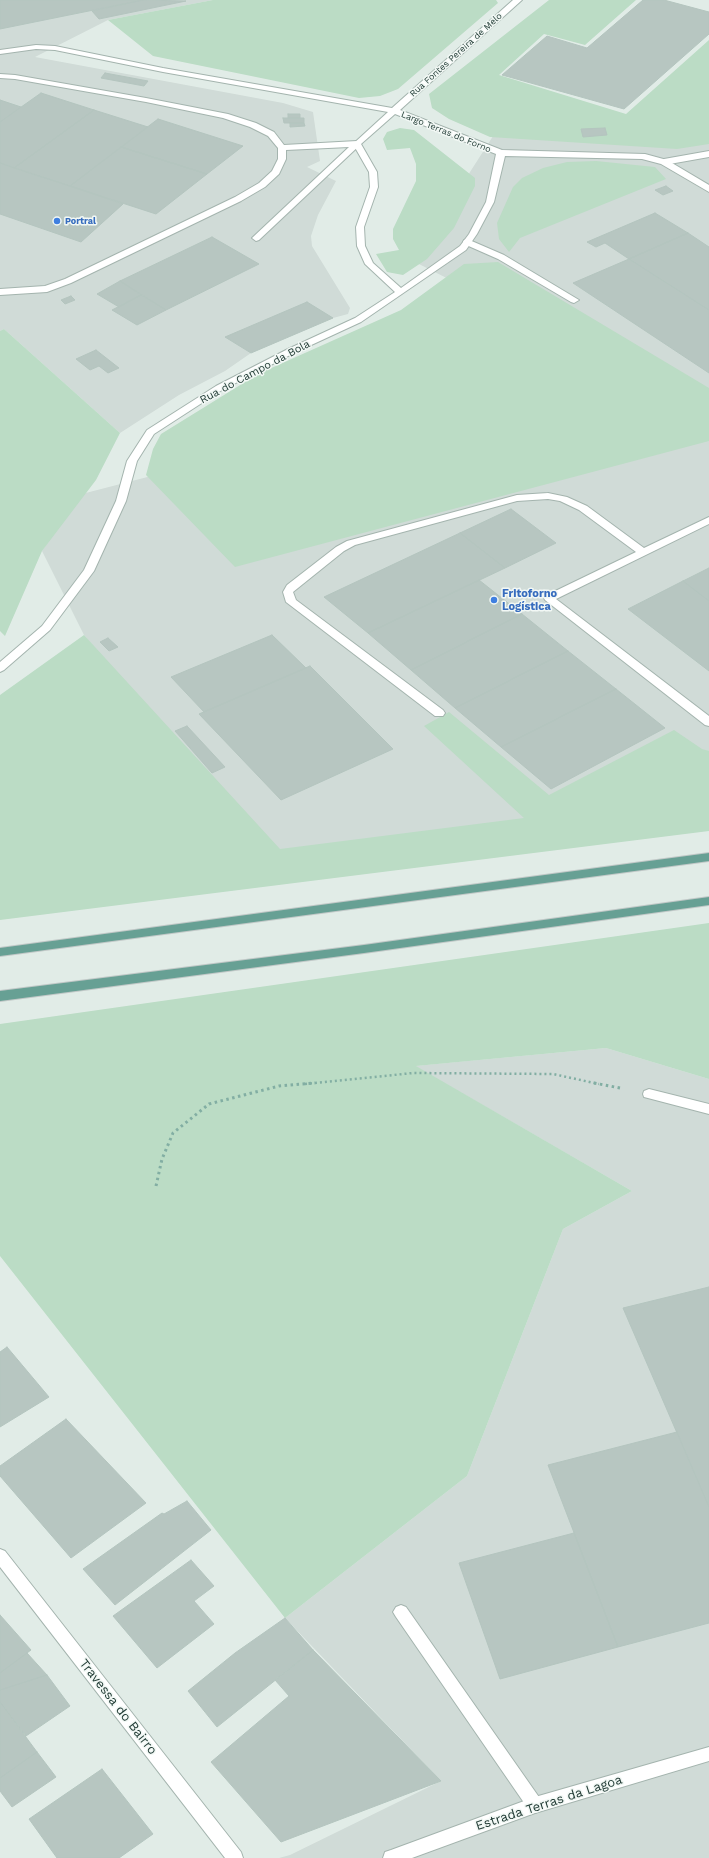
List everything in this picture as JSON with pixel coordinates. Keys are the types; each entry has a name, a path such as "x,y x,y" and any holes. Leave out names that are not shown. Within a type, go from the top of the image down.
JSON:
{"main road":[{"path":"0,952 709,856"},
{"path":"0,996 356,950 709,901"}],"street":[{"name":"Rua Fontes Pereira de Melo","path":"394,111 518,0"},
{"path":"0,52 15,48 55,48 163,70 394,111"},
{"path":"0,76 15,77 225,116 253,125 271,134 282,148 282,159 276,172 262,185 238,199 68,281 47,289 20,292 0,292"},
{"name":"Largo Terras do Forno","path":"256,238 394,111 501,154"},
{"path":"282,148 357,144 373,172 374,187 360,227 361,246 369,264 401,292"},
{"path":"501,154 642,156 664,162 709,188"},
{"name":"Rua do Campo da Bola","path":"0,668 46,628 89,571 121,501 132,461 150,432 218,388 291,351 358,320 401,292 463,248 490,202 501,154"},
{"path":"664,162 709,154"},
{"path":"467,242 501,257 574,300"},
{"path":"439,713 291,602 288,592 291,587 351,543 517,498 548,496 564,499 583,508 643,552"},
{"path":"709,520 549,598 709,722"},
{"path":"649,1094 709,1109"},
{"name":"Travessa do Bairro","path":"0,1556 235,1858"},
{"path":"401,1612 535,1805"},
{"name":"Estrada Terras da Lagoa","path":"391,1858 535,1805 709,1754"}],"path":[{"path":"156,1186 162,1159 173,1134 209,1104 278,1086 413,1073 552,1074 649,1094"}],"shaded area":[{"path":"0,0 213,0 108,20 35,57 283,103 313,112 320,161 307,167 336,181 318,215 311,236 312,246 350,308 348,314 333,318 251,353 225,371 179,395 120,433 4,329 0,331"},
{"path":"709,125 709,411 413,261 495,133"},
{"path":"709,417 709,793 270,865 84,635 42,551 78,495 159,474"},
{"path":"606,1048 709,1079 709,1858 279,1858 290,1855 441,1781 285,1618 467,1476 563,1229 632,1191 415,1066"}],"green space":[{"path":"213,0 496,0 498,3 398,89 380,96 359,98 153,56 108,20"},
{"path":"549,0 636,0 585,45 544,34 499,75 626,114 709,40 709,144 677,149 490,137 449,119 432,108 429,94"},
{"path":"400,128 414,130 475,178 475,186 454,228 427,259 403,275 387,272 376,254 399,250 393,239 393,229 416,181 416,164 410,148 387,150 383,139 387,132"},
{"path":"596,161 655,167 666,179 520,238 509,252 499,239 497,223 513,187 522,178 543,168 567,162"},
{"path":"498,262 709,388 709,441 235,567 146,475 153,449 161,434 258,374 401,310 464,264"},
{"path":"4,329 120,433 96,480 42,551 5,636 0,631 0,331"},
{"path":"84,635 280,849 524,818 424,726 449,712 549,795 674,730 702,749 709,751 709,831 0,920 0,695"},
{"path":"709,923 709,1079 606,1048 416,1066 632,1191 563,1229 467,1476 285,1618 0,1256 0,1024"}],"building":[{"path":"0,0 143,0 0,29"},
{"path":"143,0 186,1 99,19 92,11"},
{"path":"643,0 664,0 709,12 709,34 624,109 502,75 547,36 587,48"},
{"path":"105,73 148,81 144,86 101,78"},
{"path":"41,93 94,110 14,168 0,163 0,122"},
{"path":"0,100 21,107 0,122"},
{"path":"94,110 148,127 70,186 14,168"},
{"path":"288,114 300,114 300,118 288,118"},
{"path":"283,118 304,118 304,123 284,123"},
{"path":"158,119 243,146 207,174 121,147"},
{"path":"290,123 304,123 305,126 290,127"},
{"path":"605,128 607,135 583,137 581,129"},
{"path":"121,147 207,174 156,214 70,186"},
{"path":"0,163 123,204 81,242 0,214"},
{"path":"666,186 673,191 663,195 655,190"},
{"path":"655,213 688,233 629,259 605,243 596,247 587,242"},
{"path":"688,233 709,247 709,310 629,259"},
{"path":"212,237 259,264 166,310 120,281"},
{"path":"629,259 709,310 709,373 573,283"},
{"path":"120,281 141,295 119,307 97,294"},
{"path":"141,295 166,310 137,325 112,310"},
{"path":"71,296 75,300 65,304 61,300"},
{"path":"307,302 333,318 251,353 225,337"},
{"path":"96,350 119,368 108,373 99,366 90,370 76,359"},
{"path":"511,509 556,543 505,568 460,533"},
{"path":"460,533 505,568 368,633 324,597"},
{"path":"709,568 709,601 683,581"},
{"path":"479,580 522,614 411,670 368,633"},
{"path":"683,581 709,601 709,671 628,609"},
{"path":"522,614 568,651 455,708 411,670"},
{"path":"272,635 306,668 204,712 171,677"},
{"path":"108,638 118,647 109,651 100,642"},
{"path":"568,651 616,689 501,747 455,708"},
{"path":"310,666 393,749 281,800 199,714"},
{"path":"616,689 665,728 551,789 501,747"},
{"path":"187,726 225,767 212,773 175,731"},
{"path":"709,1287 709,1507 623,1308"},
{"path":"7,1347 49,1397 0,1427 0,1352"},
{"path":"66,1419 146,1503 71,1558 0,1476 0,1466"},
{"path":"677,1432 709,1507 709,1623 618,1647 548,1465"},
{"path":"187,1501 211,1530 115,1605 83,1569 162,1513 164,1514"},
{"path":"574,1533 618,1647 500,1679 459,1563"},
{"path":"191,1560 214,1586 194,1601 214,1624 157,1668 113,1616"},
{"path":"0,1615 31,1650 0,1673"},
{"path":"285,1618 313,1650 217,1727 188,1691 235,1653"},
{"path":"313,1650 441,1781 281,1842 211,1762 289,1696 275,1680"},
{"path":"27,1653 47,1675 0,1690 0,1673"},
{"path":"47,1675 70,1706 26,1736 0,1702 0,1690"},
{"path":"0,1702 37,1752 0,1778"},
{"path":"37,1752 56,1777 12,1807 0,1791 0,1778"},
{"path":"102,1769 153,1834 119,1858 57,1858 29,1819"}],"place":[{"name":"Portral","path":"57,221"},
{"name":"Fritoforno Logística","path":"494,600"}]}
